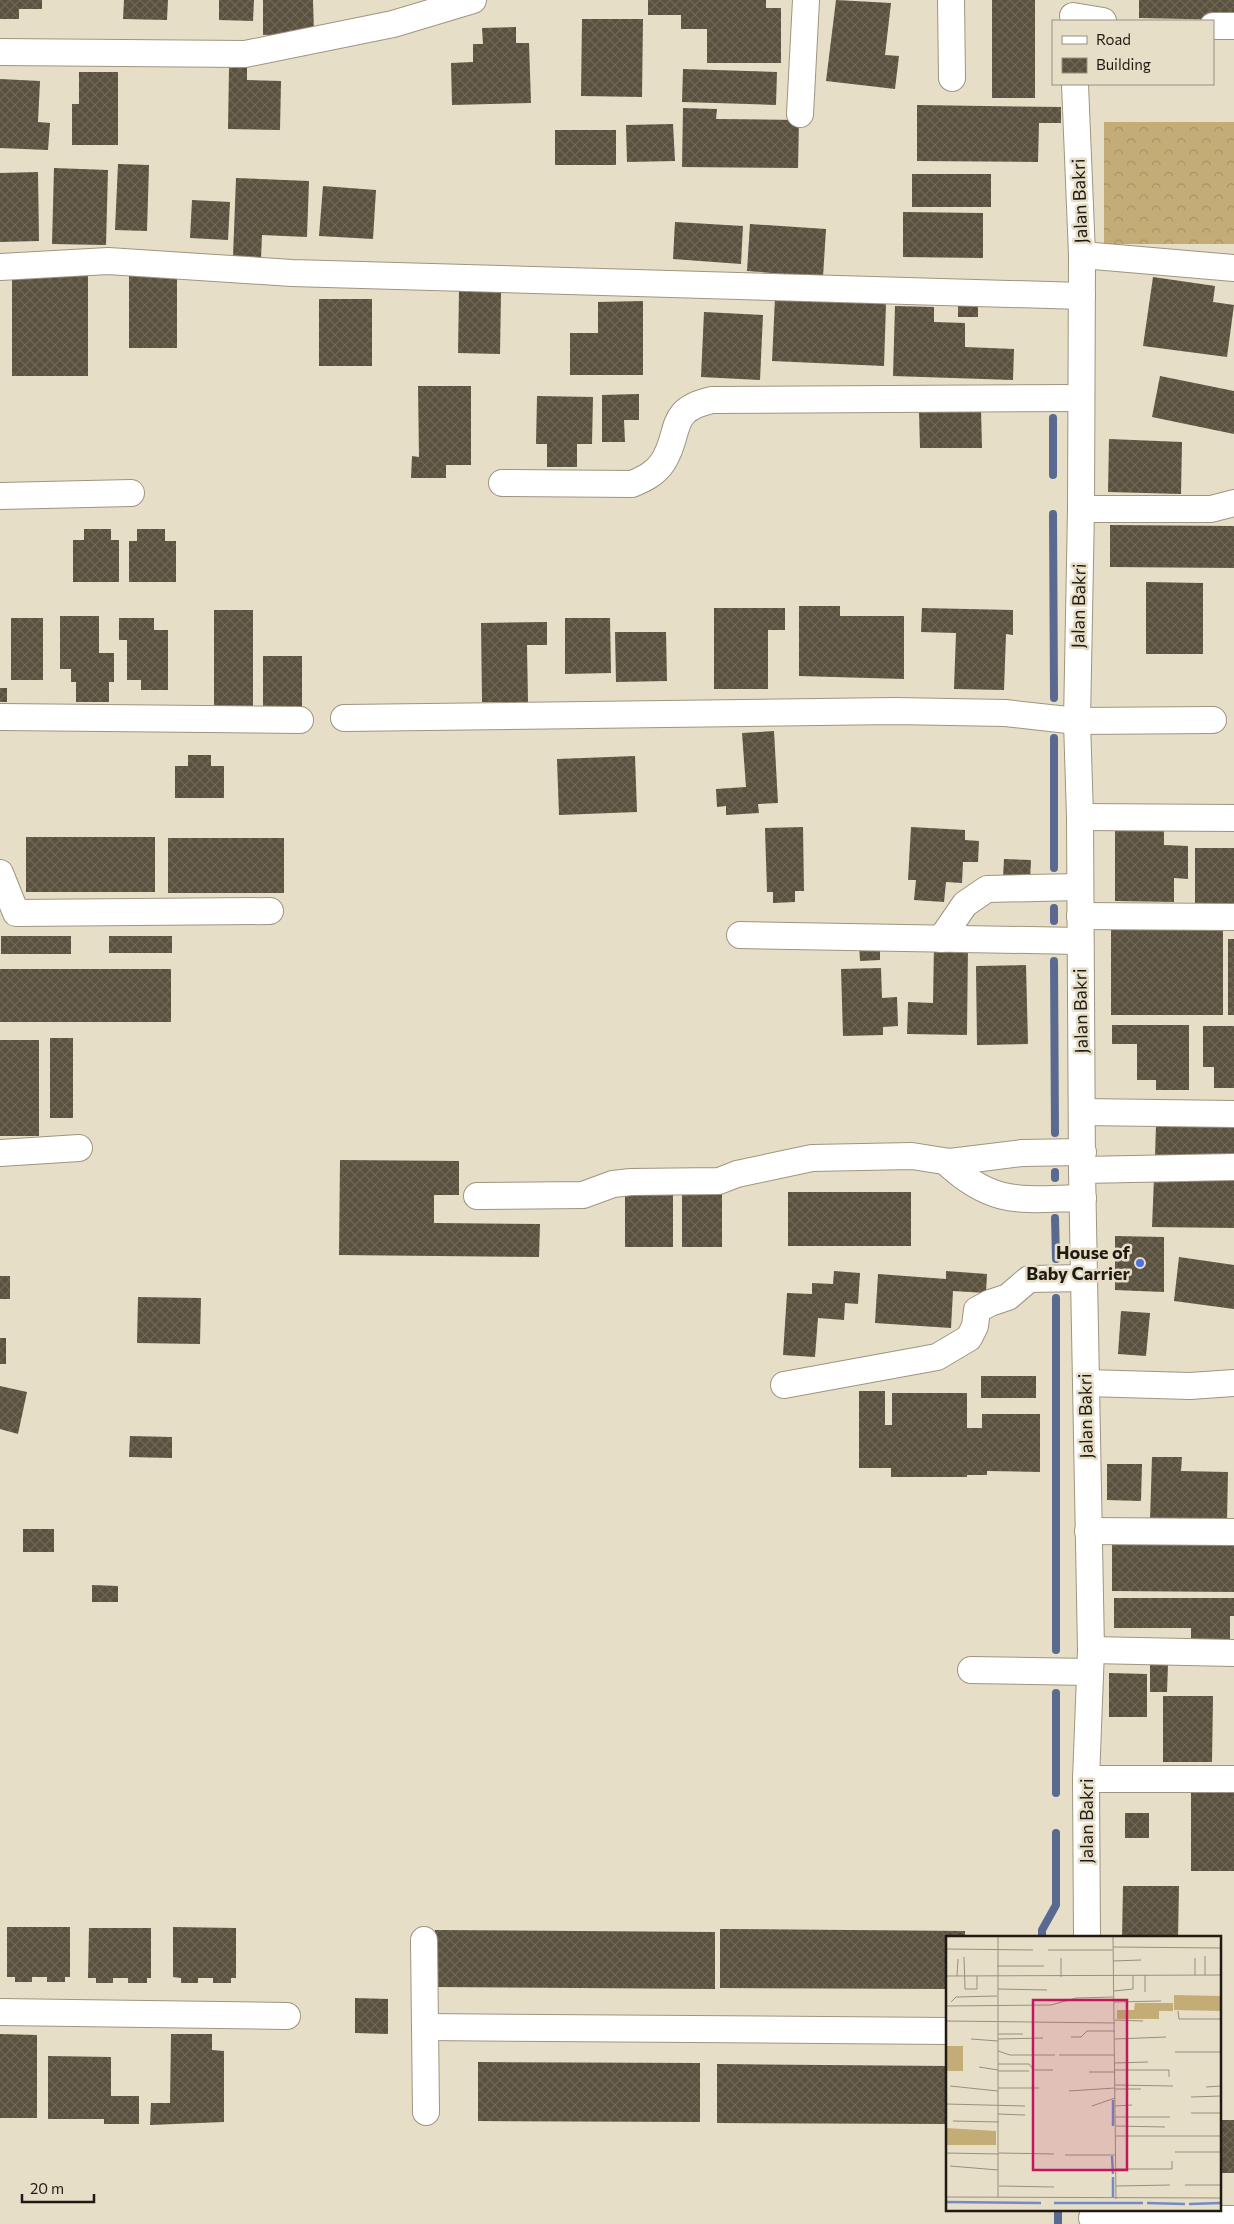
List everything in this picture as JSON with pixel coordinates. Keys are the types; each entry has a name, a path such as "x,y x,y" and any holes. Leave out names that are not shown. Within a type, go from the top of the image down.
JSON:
{"street":[{"path":"0,52 245,54 393,24 473,0"},
{"path":"800,114 806,0"},
{"path":"951,0 952,78"},
{"path":"1073,12 1100,20"},
{"path":"1214,26 1234,26"},
{"name":"Jalan Bakri","path":"1075,85 1082,255 1081,510 1077,721 1080,816 1082,1161 1090,1661 1086,1779 1088,1936"},
{"path":"1082,255 1234,268"},
{"path":"0,266 108,262 292,273 1082,296"},
{"path":"502,484 632,484 651,476 663,462 680,417 695,404 712,400 1081,398"},
{"path":"0,496 131,493"},
{"path":"1081,510 1211,510 1234,504"},
{"path":"344,718 896,711 1006,713 1077,721 1213,720"},
{"path":"0,717 300,720"},
{"path":"1080,816 1234,818"},
{"path":"0,873 16,913 270,911"},
{"path":"941,939 964,904 987,889 1080,887"},
{"path":"740,935 941,939 1234,917"},
{"path":"1082,1112 1234,1114"},
{"path":"0,1153 79,1148"},
{"path":"477,1196 583,1195 613,1184 631,1182 719,1181 737,1174 812,1158 912,1156 946,1162 1022,1153 1082,1161 1234,1168"},
{"path":"946,1162 963,1178 987,1192 1011,1199 1083,1198"},
{"path":"784,1385 937,1357 968,1338 975,1326 977,1310 990,1302 1008,1297 1029,1279 1084,1278"},
{"path":"1086,1383 1190,1386 1234,1383"},
{"path":"1088,1531 1234,1532"},
{"path":"970,1670 1234,1652"},
{"path":"1086,1779 1234,1779"},
{"path":"424,1940 426,2112"},
{"path":"0,2012 287,2016"},
{"path":"426,2027 946,2031"},
{"path":"1092,2217 1234,2219"}],"green space":[{"path":"1104,122 1234,122 1234,244 1104,244"}],"building":[{"path":"0,0 42,0 42,9 19,9 19,19 0,19"},
{"path":"124,0 168,0 167,20 123,19"},
{"path":"219,0 254,0 253,21 219,20"},
{"path":"263,0 313,0 314,34 263,35"},
{"path":"648,0 766,0 766,8 781,8 781,63 707,63 707,29 681,29 681,15 648,15"},
{"path":"836,0 891,3 885,55 899,56 895,89 826,81"},
{"path":"992,0 1035,0 1035,98 992,98"},
{"path":"1139,0 1234,0 1234,20 1139,18"},
{"path":"582,19 643,19 642,97 581,96"},
{"path":"516,27 516,43 529,43 531,103 452,105 451,63 473,62 473,44 483,44 482,28"},
{"path":"229,68 247,68 247,80 281,81 280,130 228,129"},
{"path":"683,69 777,72 776,105 682,102"},
{"path":"79,72 118,72 118,145 72,145 72,104 79,104"},
{"path":"0,79 40,81 38,122 50,123 48,150 0,148"},
{"path":"917,105 1061,107 1061,123 1039,123 1038,162 917,161"},
{"path":"683,108 717,109 716,119 799,120 798,168 682,167"},
{"path":"673,124 675,161 627,162 626,125"},
{"path":"555,130 616,130 616,165 555,165"},
{"path":"118,164 149,165 147,231 115,230"},
{"path":"54,168 108,170 106,245 52,244"},
{"path":"38,172 39,241 0,242 0,173"},
{"path":"912,174 991,174 991,207 912,207"},
{"path":"236,178 309,181 307,237 262,235 261,259 233,257"},
{"path":"323,186 376,190 373,239 319,236"},
{"path":"192,200 230,202 228,240 190,238"},
{"path":"903,212 983,213 983,258 903,257"},
{"path":"675,222 743,226 741,264 673,259"},
{"path":"750,224 826,229 823,277 747,271"},
{"path":"129,272 177,272 177,348 129,348"},
{"path":"12,274 88,274 88,376 12,376"},
{"path":"1153,277 1215,286 1213,302 1234,305 1227,357 1143,346"},
{"path":"459,291 501,292 500,354 458,353"},
{"path":"775,298 886,302 884,366 772,361"},
{"path":"319,299 372,299 372,366 319,366"},
{"path":"958,300 978,300 978,317 958,317"},
{"path":"643,301 643,375 570,375 570,333 598,333 598,302"},
{"path":"895,306 934,307 934,322 965,323 965,347 1014,349 1013,380 893,376"},
{"path":"704,312 763,315 760,380 701,377"},
{"path":"1160,376 1234,391 1234,434 1152,417"},
{"path":"418,386 471,386 471,465 446,465 446,478 411,478 412,456 419,457"},
{"path":"639,394 639,420 624,420 625,442 602,442 602,395"},
{"path":"537,396 593,397 592,444 577,444 577,467 547,467 547,444 536,444"},
{"path":"981,410 982,448 920,448 919,411"},
{"path":"1109,439 1182,442 1181,494 1108,492"},
{"path":"1110,525 1234,526 1234,568 1110,567"},
{"path":"84,529 111,529 111,540 119,540 119,582 73,582 73,540 84,540"},
{"path":"137,529 165,529 165,541 176,541 176,582 129,582 129,541 137,541"},
{"path":"1146,582 1203,583 1203,654 1146,654"},
{"path":"799,606 840,606 840,616 904,616 904,679 799,676"},
{"path":"714,608 785,608 785,630 768,630 768,689 714,689"},
{"path":"922,608 1013,610 1013,635 1006,634 1004,690 954,689 956,633 921,632"},
{"path":"214,610 253,610 253,707 214,707"},
{"path":"60,616 99,616 99,653 114,653 114,682 109,682 109,702 76,702 76,682 71,682 71,669 60,669"},
{"path":"11,618 43,618 43,680 11,680"},
{"path":"119,618 154,618 154,630 168,630 168,690 141,690 141,680 127,680 127,640 119,640"},
{"path":"565,618 610,618 611,673 565,674"},
{"path":"547,622 547,645 527,645 528,702 482,702 481,623"},
{"path":"615,632 666,632 667,681 616,682"},
{"path":"263,656 302,656 302,708 263,708"},
{"path":"0,688 7,688 7,702 0,702"},
{"path":"774,731 778,803 758,804 759,813 726,815 726,806 717,807 716,789 746,787 742,733"},
{"path":"188,755 211,755 211,766 224,766 224,798 175,798 175,766 188,766"},
{"path":"635,756 637,812 559,815 557,759"},
{"path":"803,827 804,891 795,891 795,902 773,903 773,892 767,892 765,828"},
{"path":"911,827 965,830 965,840 979,841 978,862 963,862 962,883 946,882 944,902 914,900 916,880 908,880"},
{"path":"1115,829 1164,829 1164,845 1188,846 1188,879 1174,878 1174,902 1115,901"},
{"path":"26,837 155,837 155,892 26,892"},
{"path":"168,838 284,838 284,893 168,893"},
{"path":"1195,848 1234,848 1234,908 1195,908"},
{"path":"1004,859 1031,860 1030,879 1003,878"},
{"path":"1111,926 1223,926 1223,1015 1111,1015"},
{"path":"1,936 71,936 71,954 1,954"},
{"path":"109,936 172,936 172,953 109,953"},
{"path":"1228,939 1234,939 1234,1015 1228,1015"},
{"path":"859,942 880,942 880,960 860,961"},
{"path":"934,944 968,944 967,1035 907,1034 908,1002 933,1003"},
{"path":"1026,965 1028,1044 977,1045 976,966"},
{"path":"881,968 882,998 897,997 898,1026 883,1027 883,1035 843,1036 841,969"},
{"path":"0,969 171,969 171,1022 0,1022"},
{"path":"1112,1025 1189,1025 1189,1090 1156,1090 1156,1080 1137,1080 1137,1044 1112,1044"},
{"path":"1203,1026 1234,1026 1234,1088 1214,1088 1214,1067 1203,1067"},
{"path":"50,1038 73,1038 73,1118 50,1118"},
{"path":"0,1040 39,1040 39,1136 0,1136"},
{"path":"1156,1125 1234,1126 1234,1160 1155,1158"},
{"path":"340,1160 459,1161 459,1195 434,1195 434,1223 540,1224 539,1257 339,1255"},
{"path":"1154,1178 1234,1179 1234,1228 1152,1227"},
{"path":"625,1190 673,1190 673,1247 625,1247"},
{"path":"682,1191 722,1191 722,1247 682,1247"},
{"path":"788,1192 911,1192 911,1246 788,1246"},
{"name":"House of Baby Carrier","path":"1115,1236 1164,1237 1164,1292 1115,1290"},
{"path":"1179,1257 1234,1265 1234,1309 1174,1301"},
{"path":"834,1271 860,1273 858,1304 845,1303 844,1320 818,1318 815,1357 783,1355 787,1293 812,1294 812,1283 833,1284"},
{"path":"946,1271 987,1274 986,1293 953,1291 951,1328 875,1323 878,1274 946,1279"},
{"path":"0,1276 10,1276 10,1299 0,1299"},
{"path":"138,1297 201,1298 200,1344 137,1343"},
{"path":"1121,1311 1150,1313 1146,1356 1118,1354"},
{"path":"0,1338 6,1338 6,1364 0,1364"},
{"path":"981,1376 1036,1376 1036,1398 981,1398"},
{"path":"0,1386 27,1392 18,1434 0,1429"},
{"path":"859,1391 885,1391 885,1425 892,1425 892,1393 967,1393 967,1428 982,1428 982,1414 1040,1414 1040,1472 987,1471 987,1475 967,1475 967,1477 891,1477 891,1468 859,1468"},
{"path":"130,1436 172,1437 172,1458 129,1457"},
{"path":"1152,1457 1182,1457 1181,1471 1228,1472 1227,1521 1150,1520"},
{"path":"1107,1464 1142,1464 1141,1501 1107,1500"},
{"path":"23,1529 54,1529 54,1552 23,1552"},
{"path":"1112,1543 1234,1544 1234,1592 1112,1591"},
{"path":"92,1585 118,1586 118,1602 92,1602"},
{"path":"1114,1598 1234,1598 1234,1616 1230,1616 1230,1643 1191,1643 1191,1628 1114,1628"},
{"path":"1150,1665 1168,1665 1167,1692 1150,1692"},
{"path":"1109,1673 1147,1674 1147,1717 1109,1717"},
{"path":"1163,1696 1213,1696 1212,1762 1163,1762"},
{"path":"1191,1788 1234,1788 1234,1871 1191,1871"},
{"path":"1125,1813 1149,1813 1149,1838 1125,1838"},
{"path":"1123,1886 1179,1886 1178,1936 1122,1936"},
{"path":"7,1927 70,1927 70,1977 65,1977 65,1982 47,1982 47,1977 32,1977 32,1982 15,1982 15,1977 7,1977"},
{"path":"173,1927 236,1928 236,1978 231,1978 231,1983 213,1983 213,1978 198,1978 198,1983 181,1983 181,1978 173,1977"},
{"path":"89,1928 151,1928 151,1978 147,1978 147,1983 128,1983 128,1978 113,1978 113,1983 96,1983 96,1978 88,1978"},
{"path":"720,1929 965,1931 965,1936 946,1936 946,1989 720,1988"},
{"path":"435,1930 715,1932 715,1989 435,1987"},
{"path":"355,1998 388,1999 388,2034 355,2033"},
{"path":"0,2034 37,2035 37,2118 0,2118"},
{"path":"171,2034 212,2034 212,2050 224,2051 224,2122 150,2125 151,2103 170,2103"},
{"path":"48,2056 111,2057 111,2096 139,2096 139,2124 104,2124 104,2119 48,2119"},
{"path":"478,2062 700,2063 700,2122 478,2121"},
{"path":"717,2064 946,2066 946,2124 717,2123"},
{"path":"1222,2120 1234,2120 1234,2173 1222,2173"}],"waterway":[{"path":"1053,418 1053,475"},
{"path":"1053,514 1054,698"},
{"path":"1054,738 1054,868"},
{"path":"1054,908 1054,921"},
{"path":"1054,961 1055,1133"},
{"path":"1055,1172 1055,1178"},
{"path":"1055,1218 1056,1259"},
{"path":"1056,1298 1056,1650"},
{"path":"1056,1693 1056,1793"},
{"path":"1042,1936 1042,1930 1056,1905 1056,1833"},
{"path":"1058,2212 1058,2224"}],"place":[{"name":"House of Baby Carrier","path":"1140,1263"}]}
